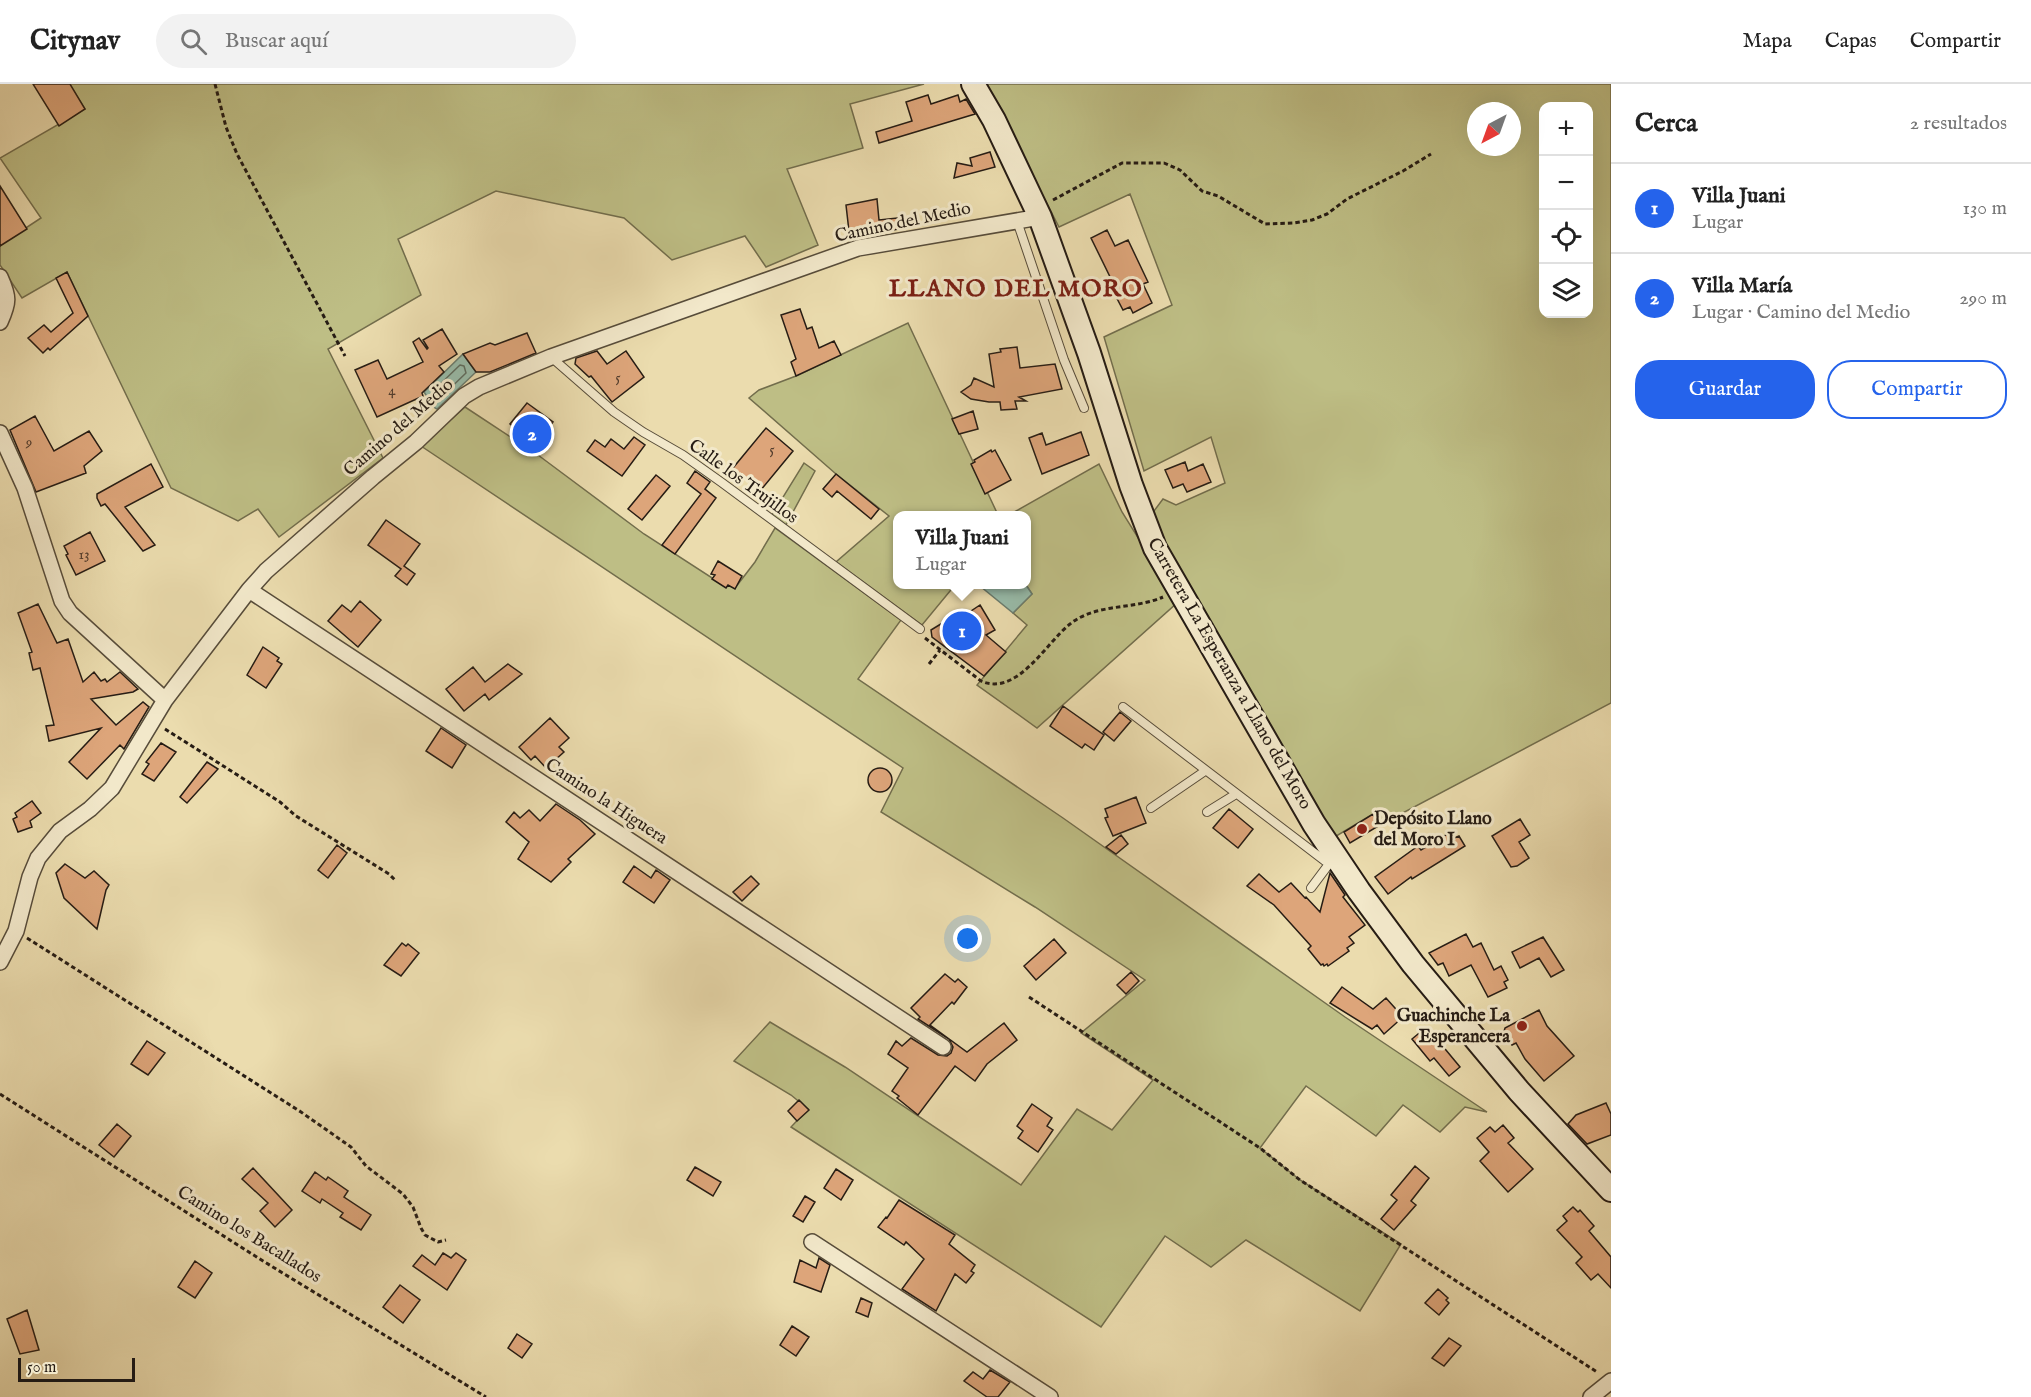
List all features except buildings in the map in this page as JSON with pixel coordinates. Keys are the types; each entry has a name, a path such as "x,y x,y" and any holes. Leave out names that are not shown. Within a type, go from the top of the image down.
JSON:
{"main road":[{"name":"Carretera La Esperanza a Llano del Moro","path":"973,84 994,120 1031,216 1089,353 1131,485 1155,549 1314,824 1333,861 1421,973 1519,1091 1611,1190"}],"street":[{"name":"Camino del Medio","path":"0,962 16,931 30,877 38,858 60,831 90,809 112,788 165,700 249,590 266,571 355,492 416,442 464,396 478,387 551,357 858,248 1031,216"},
{"path":"0,277 7,292 8,305 0,322"},
{"path":"0,433 25,488 62,601 70,613 165,700"},
{"name":"Camino la Higuera","path":"249,590 943,1047"},
{"path":"812,1242 1050,1397"},
{"path":"1591,1397 1611,1381"}],"lane":[{"path":"1031,216 1064,360 1084,408"},
{"name":"Calle los Trujillos","path":"551,357 614,412 721,482 920,629"},
{"path":"1123,708 1236,794 1333,861 1311,888"},
{"path":"1151,808 1205,771"},
{"path":"1207,812 1236,794"}],"path":[{"path":"215,84 226,127 237,154 345,356"},
{"path":"1031,216 1095,176 1122,163 1164,163 1180,170 1202,191 1218,196 1265,224 1294,223 1312,220 1327,214 1347,200 1431,154"},
{"path":"920,629 925,639 986,683 1011,681 1068,626 1086,613 1145,603 1178,589"},
{"path":"929,664 940,650"},
{"path":"153,722 280,802 296,816 395,880"},
{"path":"16,931 301,1112 351,1147 366,1166 403,1194 413,1208 425,1235 438,1242 446,1240"},
{"path":"1029,997 1260,1148 1300,1180 1611,1381"},
{"name":"Camino los Bacallados","path":"0,1094 263,1261 486,1397"}],"green space":[{"path":"69,84 924,84 850,104 863,148 787,169 818,245 766,267 745,236 672,260 624,218 496,191 398,239 421,295 328,349 383,458 279,537 258,509 238,521 171,488 67,272 22,298 0,265 0,245 41,218 0,158 85,109"},
{"path":"985,84 1611,84 1611,703 1380,825 1373,814 1333,838 1166,550 1151,515 1163,499 1176,505 1225,483 1211,437 1144,471 1104,337 1172,305 1130,194 1059,227"},
{"path":"908,323 996,511 893,511 893,589 952,589 922,625 836,562 889,516 836,474 749,398 759,390 796,376"},
{"path":"465,407 538,455 644,534 726,587 728,585 735,588 755,562 775,528 901,620 858,679 1063,818 1345,1017 1487,1112 1465,1107 1440,1132 1403,1105 1376,1136 1306,1086 1260,1148 1300,1180 1401,1244 1360,1311 1246,1240 1211,1267 1165,1236 1101,1327 791,1127 808,1109 791,1095 734,1061 770,1022 845,1067 1021,1185 1077,1109 1112,1130 1153,1080 1081,1033 1145,980 1035,907 881,812 903,768 421,446"},
{"path":"804,463 815,471 786,525 772,515"},
{"path":"1099,464 1122,512 1178,602 1037,728 977,685 1027,625 1013,613 1032,594 1029,589 1031,589 1031,511 1016,511"}],"water":[{"path":"463,354 476,372 437,409 424,392"},
{"path":"984,589 1029,589 1032,594 1013,613"}],"place":[{"name":"Villa María","path":"532,434"},
{"name":"Villa Juani","path":"962,631"},
{"name":"Depósito Llano del Moro I","path":"1362,829"},
{"name":"Guachinche La Esperancera","path":"1522,1026"}],"district":[{"name":"LLANO DEL MORO","path":"1016,289"}]}
